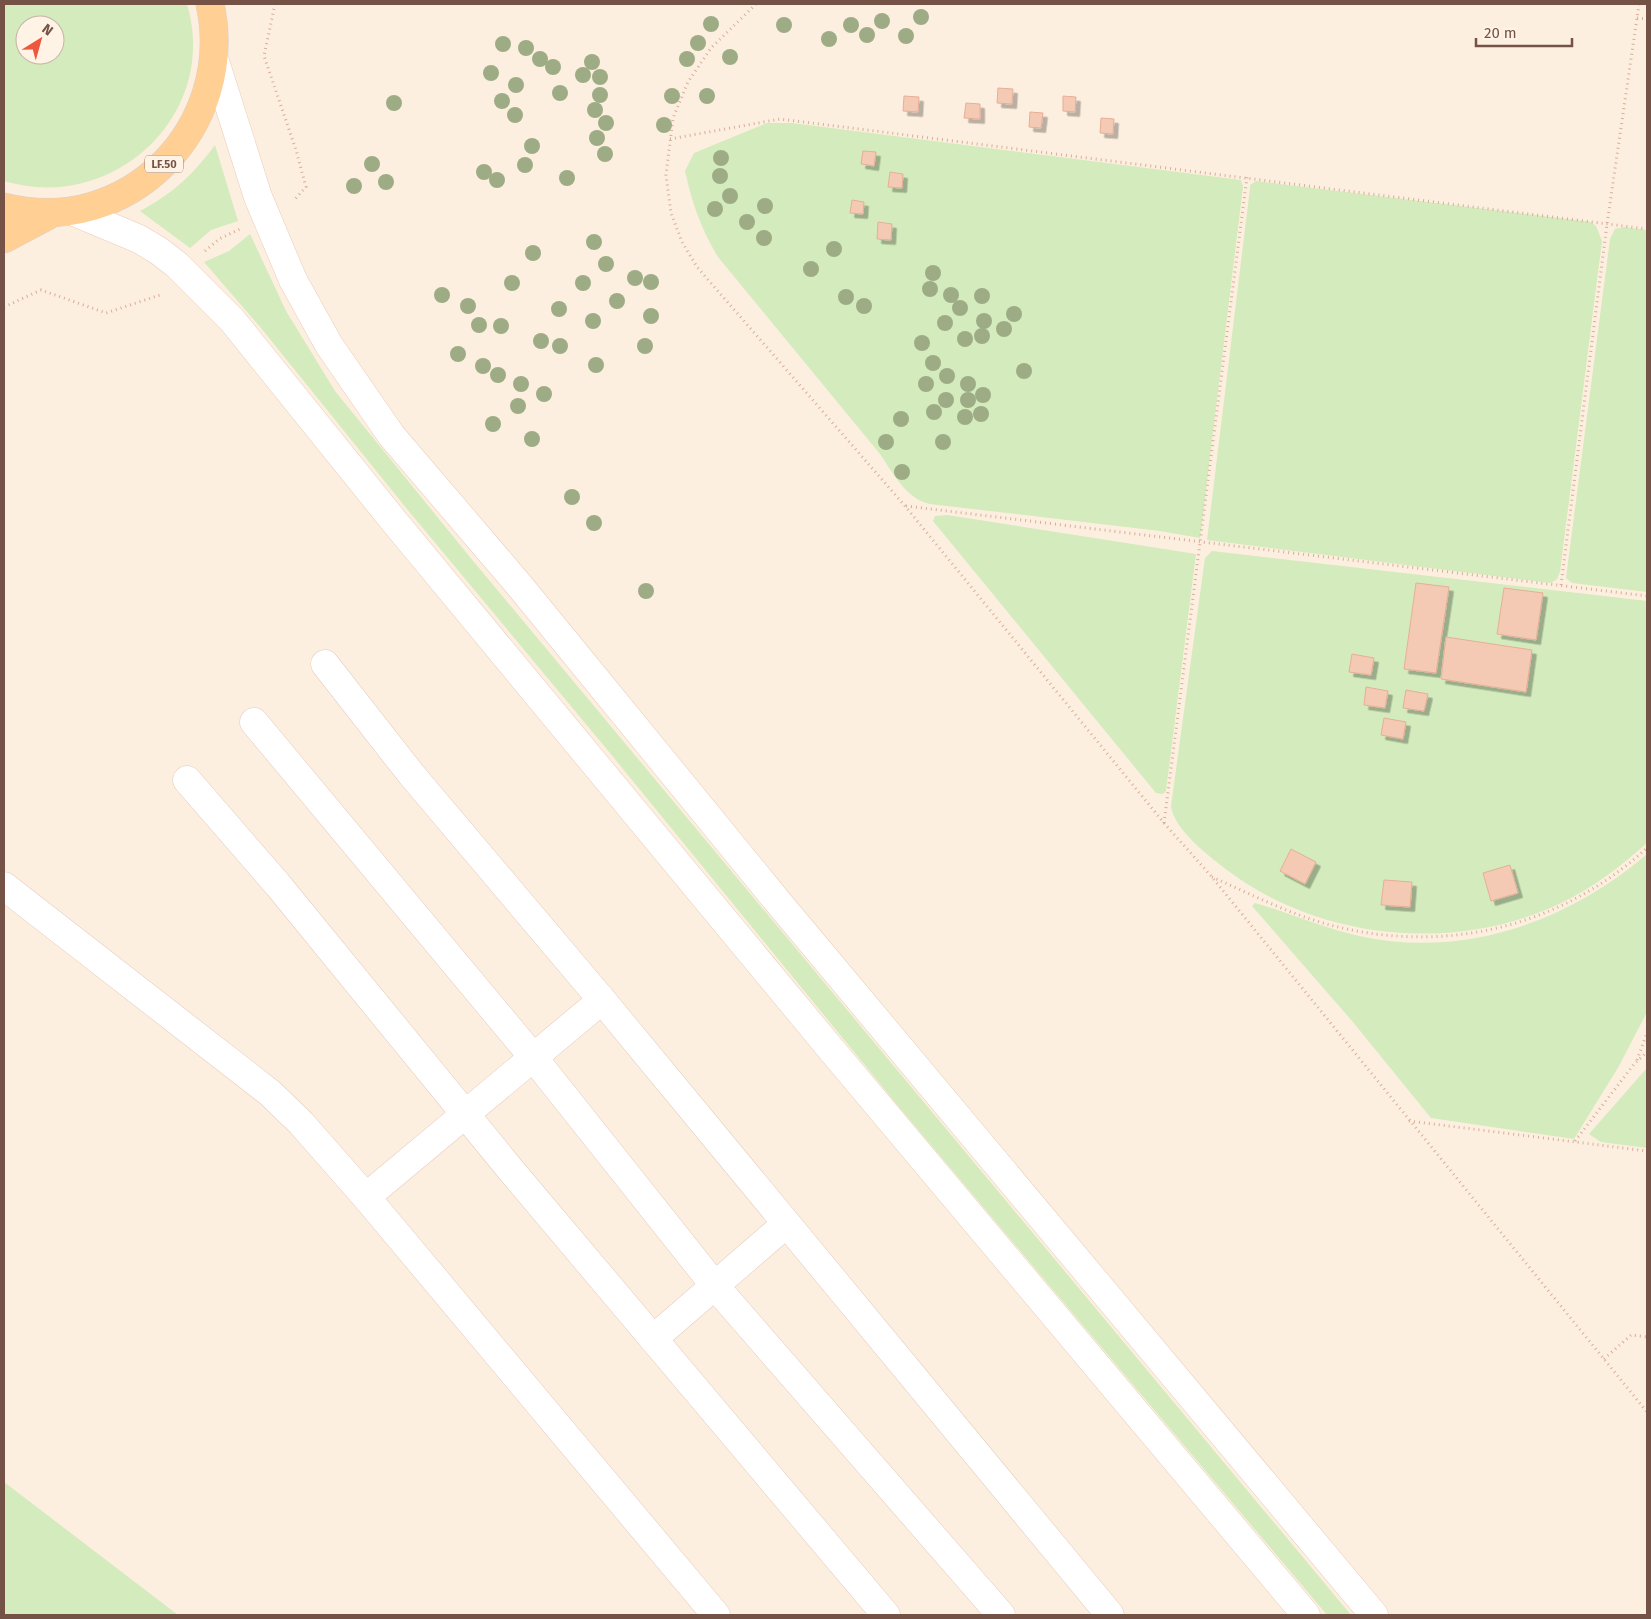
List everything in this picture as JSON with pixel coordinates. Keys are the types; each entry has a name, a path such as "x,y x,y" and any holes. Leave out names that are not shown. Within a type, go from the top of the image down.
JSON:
{"main road":[{"name":"LF.50","path":"4,238 63,212 115,198 153,174 170,159 184,141 205,102 214,58 216,11"},
{"name":"LF.50","path":"4,207 34,212 63,212"}],"street":[{"path":"214,58 258,197 293,280 329,345 391,436 519,585 778,902 1374,1615"},
{"path":"63,212 139,238 177,265 232,320 393,520 830,1048 1306,1615"},
{"path":"325,664 411,774 602,1000 1110,1615"},
{"path":"254,722 533,1057 715,1286 1001,1615"},
{"path":"187,780 278,885 464,1114 886,1615"},
{"path":"4,886 270,1093 301,1123 366,1197 716,1615"},
{"path":"366,1197 602,1000"},
{"path":"653,1339 786,1224"}],"path":[{"path":"275,4 264,56 296,150 306,187 295,199"},
{"path":"756,4 711,48 688,82 673,118 666,175 671,213 682,242 697,267 905,506 1164,823 1211,876 1647,1412"},
{"path":"1561,586 1607,224 1639,4"},
{"path":"1637,18 1647,19"},
{"path":"670,139 780,119 1647,229"},
{"path":"1164,823 1202,542 1247,177"},
{"path":"198,257 220,240 244,226"},
{"path":"4,307 41,290 106,313 169,292"},
{"path":"905,506 1647,596"},
{"path":"1211,876 1285,909 1337,927 1377,935 1418,938 1459,936 1512,924 1565,905 1624,869 1647,848"},
{"path":"1636,1063 1647,1032"},
{"path":"1575,1141 1636,1063 1647,1052"},
{"path":"1409,1121 1647,1151"},
{"path":"1604,1359 1631,1335 1647,1337"}],"green space":[{"path":"4,4 187,4 193,45 188,83 172,117 149,146 119,169 83,183 45,187 4,181"},
{"path":"767,123 792,123 1241,180 1243,187 1200,538 1160,531 930,504 921,501 907,491 880,454 718,257 698,216 685,171 694,153"},
{"path":"215,145 238,221 211,230 190,248 140,211 181,183"},
{"path":"1256,181 1591,222 1596,226 1602,241 1560,572 1557,579 1551,583 1207,540 1250,185"},
{"path":"1624,227 1647,230 1647,592 1572,583 1566,578 1610,239 1615,229"},
{"path":"250,234 286,311 335,391 469,556 1351,1615 1327,1615 899,1107 610,753 407,509 261,328 204,262 229,251"},
{"path":"947,515 1196,554 1166,791 1163,794 1156,793 933,521 935,516"},
{"path":"1212,551 1647,601 1647,843 1606,876 1584,891 1561,903 1520,919 1477,929 1433,933 1389,932 1346,925 1304,912 1264,894 1227,870 1202,850 1185,833 1178,824 1171,806 1205,558"},
{"path":"1647,854 1647,1012 1619,1066 1574,1139 1431,1118 1352,1021 1252,906 1255,903 1346,933 1398,942 1437,942 1475,938 1512,929 1549,916 1583,899 1616,878"},
{"path":"1647,1068 1647,1148 1601,1142 1589,1134"},
{"path":"4,1482 178,1615 4,1615"}],"building":[{"path":"998,88 1013,89 1012,104 997,103"},
{"path":"904,96 919,97 918,112 903,111"},
{"path":"1063,96 1076,97 1075,112 1063,111"},
{"path":"966,103 980,104 980,119 964,118"},
{"path":"1030,112 1043,113 1041,128 1029,127"},
{"path":"1101,118 1114,119 1113,134 1100,133"},
{"path":"863,151 876,152 874,166 861,164"},
{"path":"890,172 903,174 902,188 888,187"},
{"path":"852,200 864,202 863,214 850,213"},
{"path":"878,222 892,224 891,240 877,239"},
{"path":"1416,583 1449,587 1436,673 1404,669"},
{"path":"1504,588 1543,593 1536,640 1497,634"},
{"path":"1446,637 1532,650 1526,692 1441,679"},
{"path":"1352,654 1374,658 1371,675 1349,672"},
{"path":"1366,687 1388,691 1385,708 1364,705"},
{"path":"1406,690 1428,694 1424,711 1403,708"},
{"path":"1384,718 1406,722 1403,739 1381,735"},
{"path":"1291,849 1316,862 1305,884 1280,871"},
{"path":"1510,865 1518,893 1491,901 1483,873"},
{"path":"1384,880 1412,882 1410,907 1381,905"}]}
